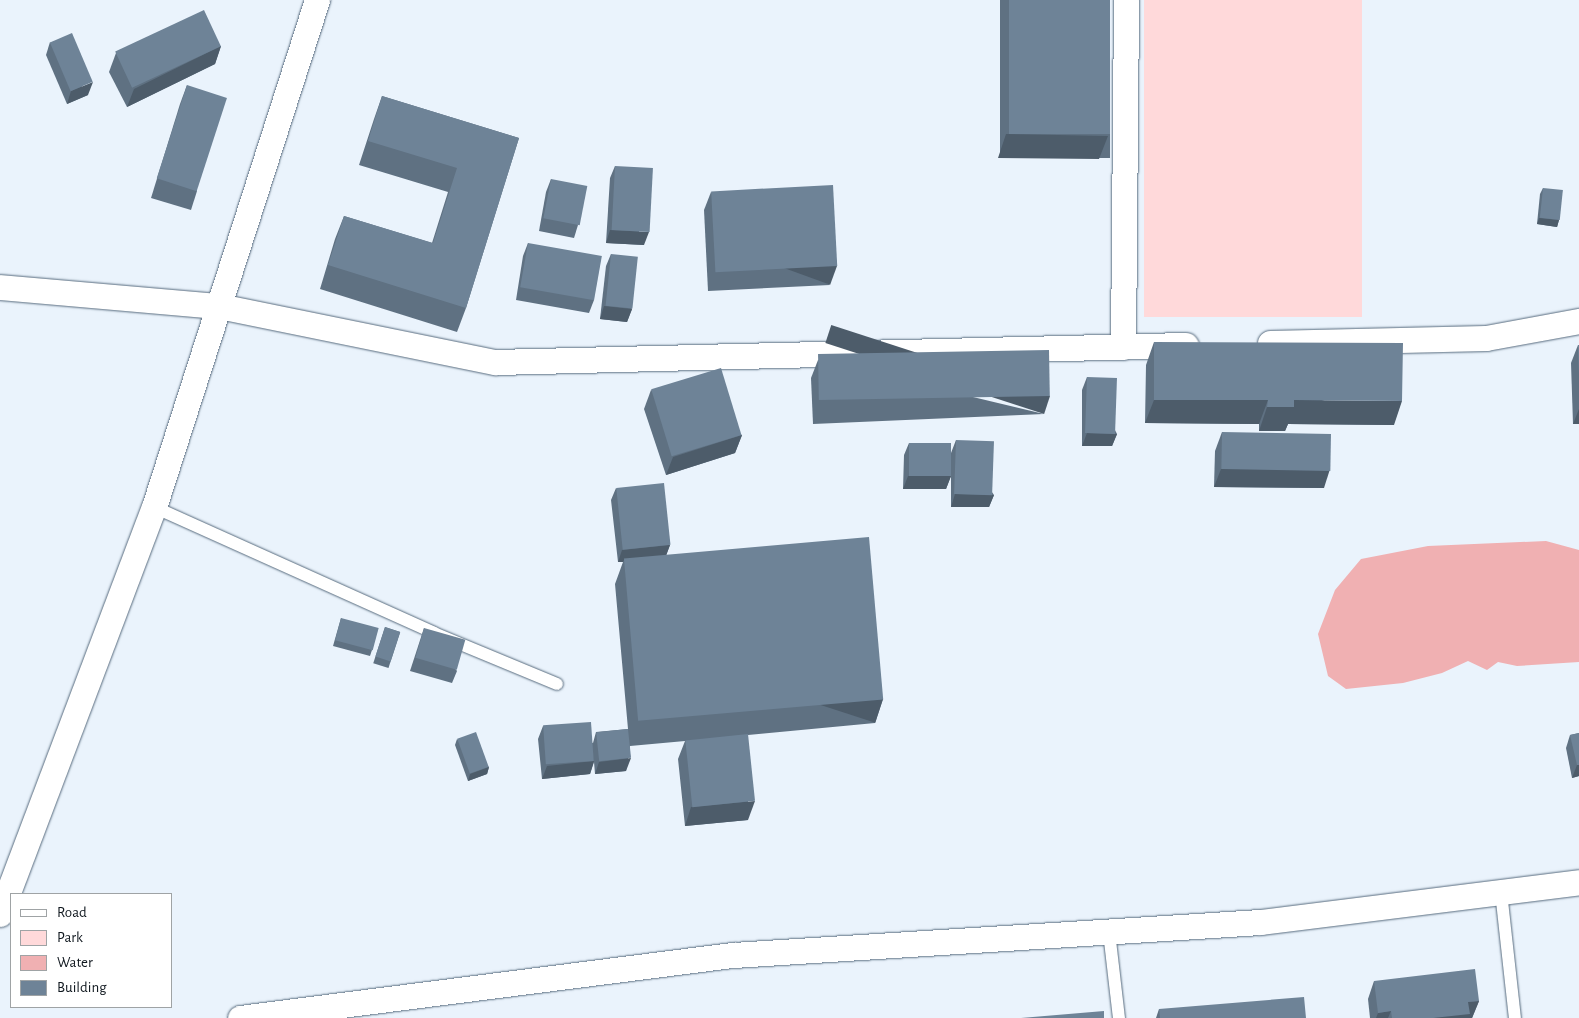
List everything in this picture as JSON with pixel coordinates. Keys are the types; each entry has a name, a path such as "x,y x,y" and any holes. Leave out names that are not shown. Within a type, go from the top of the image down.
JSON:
{"street":[{"path":"0,914 154,507 316,0"},
{"path":"1123,347 1126,0"},
{"path":"0,286 218,306 495,362 1211,345"},
{"path":"1250,344 1486,338 1579,322"},
{"path":"240,1018 733,955 1260,922 1579,882"}],"lane":[{"path":"154,507 434,633 557,684"},
{"path":"1501,892 1515,1018"},
{"path":"1109,932 1119,1018"}],"green space":[{"path":"1144,0 1362,0 1362,317 1144,317"}],"water":[{"path":"1546,541 1579,550 1579,662 1517,666 1498,662 1487,670 1468,661 1442,673 1403,683 1346,689 1328,676 1318,634 1335,590 1361,559 1428,546"}],"building":[{"path":"1009,0 1110,0 1110,134 1009,134"},
{"path":"204,10 221,46 132,88 115,51"},
{"path":"72,33 93,82 71,91 50,42"},
{"path":"187,85 227,98 197,191 157,178"},
{"path":"382,96 519,138 466,308 328,265 344,216 433,243 457,168 368,141"},
{"path":"615,166 653,168 650,232 612,230"},
{"path":"551,179 587,186 580,225 543,218"},
{"path":"833,185 837,266 715,272 711,191"},
{"path":"1543,188 1563,190 1560,220 1540,218"},
{"path":"528,243 602,256 594,300 520,287"},
{"path":"611,254 638,257 632,309 606,306"},
{"path":"1154,342 1403,343 1402,401 1294,400 1294,407 1267,407 1268,400 1154,400"},
{"path":"1049,350 1050,396 819,400 818,354"},
{"path":"721,368 741,435 672,456 651,389"},
{"path":"1087,377 1117,378 1115,434 1085,433"},
{"path":"1222,432 1331,434 1330,471 1221,469"},
{"path":"956,440 994,441 992,495 954,494"},
{"path":"909,443 951,443 951,476 909,476"},
{"path":"664,483 670,545 623,550 616,488"},
{"path":"869,537 883,699 638,721 624,558"},
{"path":"341,618 379,628 373,650 335,640"},
{"path":"385,627 400,632 391,661 375,656"},
{"path":"424,628 465,640 457,670 415,658"},
{"path":"591,722 594,761 546,764 543,725"},
{"path":"628,729 631,758 599,761 596,732"},
{"path":"476,732 489,767 470,774 457,739"},
{"path":"1579,733 1579,765 1577,765 1570,735"},
{"path":"748,734 755,801 692,807 685,741"},
{"path":"1475,969 1479,1001 1468,1002 1470,1014 1433,1018 1392,1018 1391,1011 1378,1013 1374,981"},
{"path":"1304,997 1306,1018 1160,1018 1159,1009"},
{"path":"1104,1011 1104,1018 1021,1018"}]}
